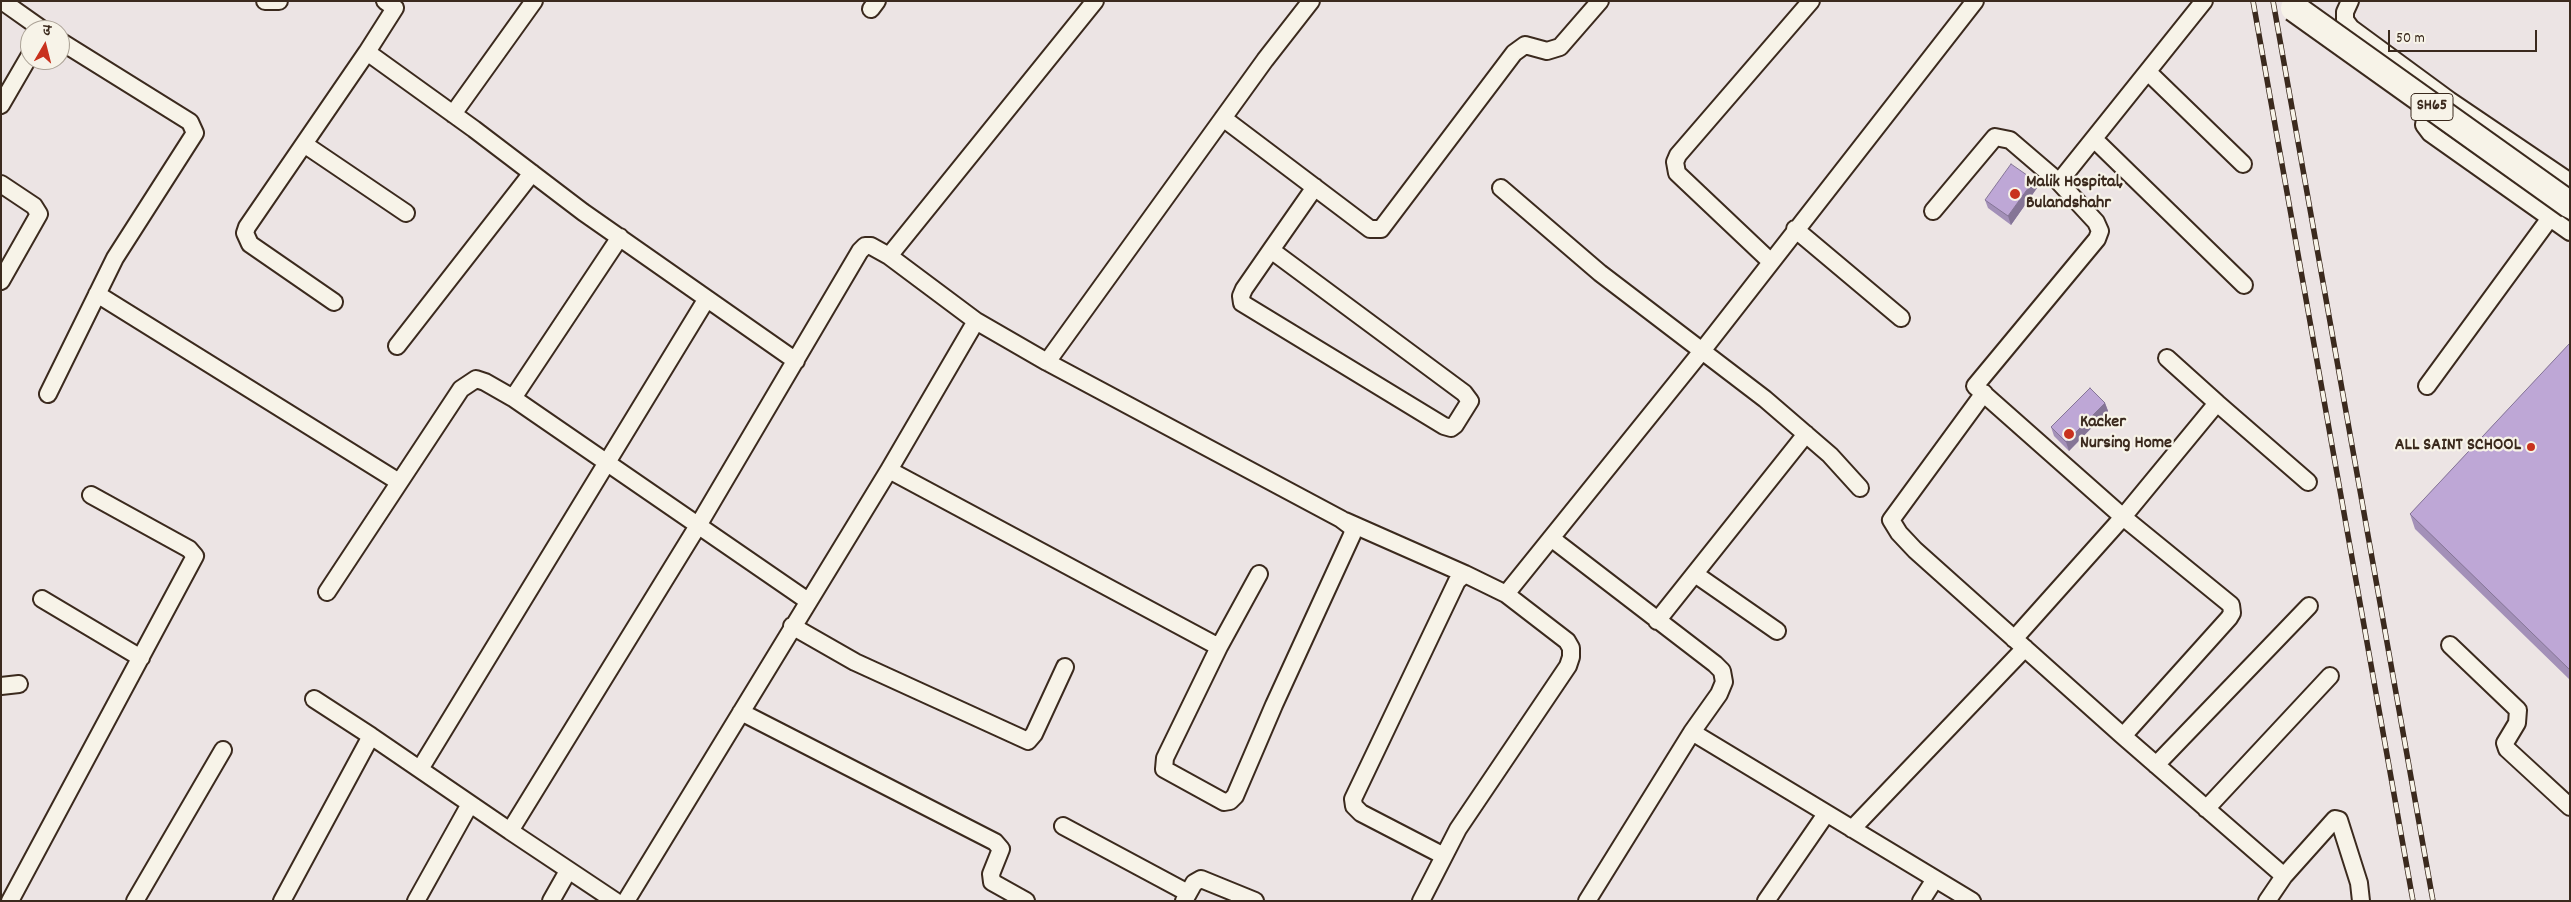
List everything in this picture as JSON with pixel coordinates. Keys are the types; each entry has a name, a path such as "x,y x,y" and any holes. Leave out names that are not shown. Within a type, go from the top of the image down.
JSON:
{"main road":[{"name":"SH65","path":"2294,8 2560,211"}],"street":[{"path":"2,1 29,20"},
{"path":"265,1 278,1"},
{"path":"453,114 534,1"},
{"path":"889,256 1095,1"},
{"path":"1047,362 1310,1"},
{"path":"1223,118 1370,229 1381,229 1514,53 1525,45 1547,51 1560,47 1600,1"},
{"path":"1770,261 1677,173 1675,162 1678,155 1811,1"},
{"path":"1506,594 1702,351 1795,228 1975,1"},
{"path":"2059,182 2204,1"},
{"path":"2350,1 2345,12 2345,20 2351,28 2449,100 2570,182"},
{"path":"334,302 250,244 246,238 247,227 367,52 394,4"},
{"path":"48,394 133,226 195,133 190,122 70,47"},
{"path":"367,52 706,300 796,361"},
{"path":"1,105 21,70"},
{"path":"2148,72 2243,164"},
{"path":"2449,100 2439,100 2425,119 2424,125 2430,133 2560,211 2570,232"},
{"path":"1933,211 1995,137 2010,140 2059,182 2096,222 2100,231 2097,239 1974,386 2123,517 2231,605 2232,609 2229,618 2122,736"},
{"path":"2094,139 2244,285"},
{"path":"304,144 406,213"},
{"path":"397,346 532,173"},
{"path":"1,184 34,206 40,214 1,281"},
{"path":"1271,250 1464,393 1470,401 1455,425 1450,428 1444,426 1242,302 1241,296 1244,289 1271,250 1315,187"},
{"path":"1502,188 1600,273 1806,434 1860,488"},
{"path":"2427,386 2560,211"},
{"path":"1795,228 1901,318"},
{"path":"512,398 620,238"},
{"path":"510,831 699,524 860,251 865,246 871,246 889,256 976,321 1047,362 1341,519 1506,594 1567,641 1571,648 1568,666 1458,829 1421,901"},
{"path":"98,294 399,482"},
{"path":"420,769 606,461 706,300"},
{"path":"626,901 792,626 889,470 976,321"},
{"path":"2167,358 2308,482"},
{"path":"327,592 461,388 476,379 485,382 512,398 699,524 808,601"},
{"path":"1984,393 1891,520 1915,550 2122,736 2284,876"},
{"path":"1852,829 2020,644 2217,403"},
{"path":"1657,620 1806,434"},
{"path":"889,470 1219,647"},
{"path":"10,901 194,556 189,549 91,495"},
{"path":"1259,574 1219,647 1164,764 1164,769 1169,773 1224,802 1230,801 1235,796 1274,705 1352,535 1353,528 1341,519"},
{"path":"1551,538 1722,671 1724,682 1719,694 1692,732 1588,901"},
{"path":"1444,856 1361,813 1354,806 1353,798 1457,581 1465,574"},
{"path":"1695,574 1777,631"},
{"path":"42,599 141,658"},
{"path":"2156,764 2308,606"},
{"path":"792,626 855,662 1028,741 1034,734 1065,667"},
{"path":"2450,645 2518,710 2519,717 2517,723 2505,743 2507,749 2570,807"},
{"path":"2206,809 2330,676"},
{"path":"1,686 19,684"},
{"path":"314,699 615,901"},
{"path":"741,712 995,842 1001,849 991,874 992,882 1026,901"},
{"path":"1692,732 1972,901"},
{"path":"282,901 371,736"},
{"path":"135,901 222,750"},
{"path":"416,901 470,804"},
{"path":"1766,901 1826,814"},
{"path":"2267,901 2284,876 2335,819 2339,820 2359,883 2361,901"},
{"path":"1063,826 1186,897 1194,883 1201,879 1255,901"},
{"path":"551,901 568,871"},
{"path":"1920,901 1935,878"}],"building":[{"path":"2011,164 2034,180 2008,216 1985,200"},
{"name":"ALL SAINT SCHOOL","path":"2570,343 2570,670 2410,514"},
{"path":"2090,388 2105,403 2066,442 2051,427"}],"railway":[{"path":"2253,1 2413,901"},
{"path":"2273,1 2433,901"}],"place":[{"name":"Malik Hospital, Bulandshahr","path":"2015,194"},
{"name":"Kacker Nursing Home","path":"2069,434"},
{"name":"ALL SAINT SCHOOL","path":"2531,447"}]}
